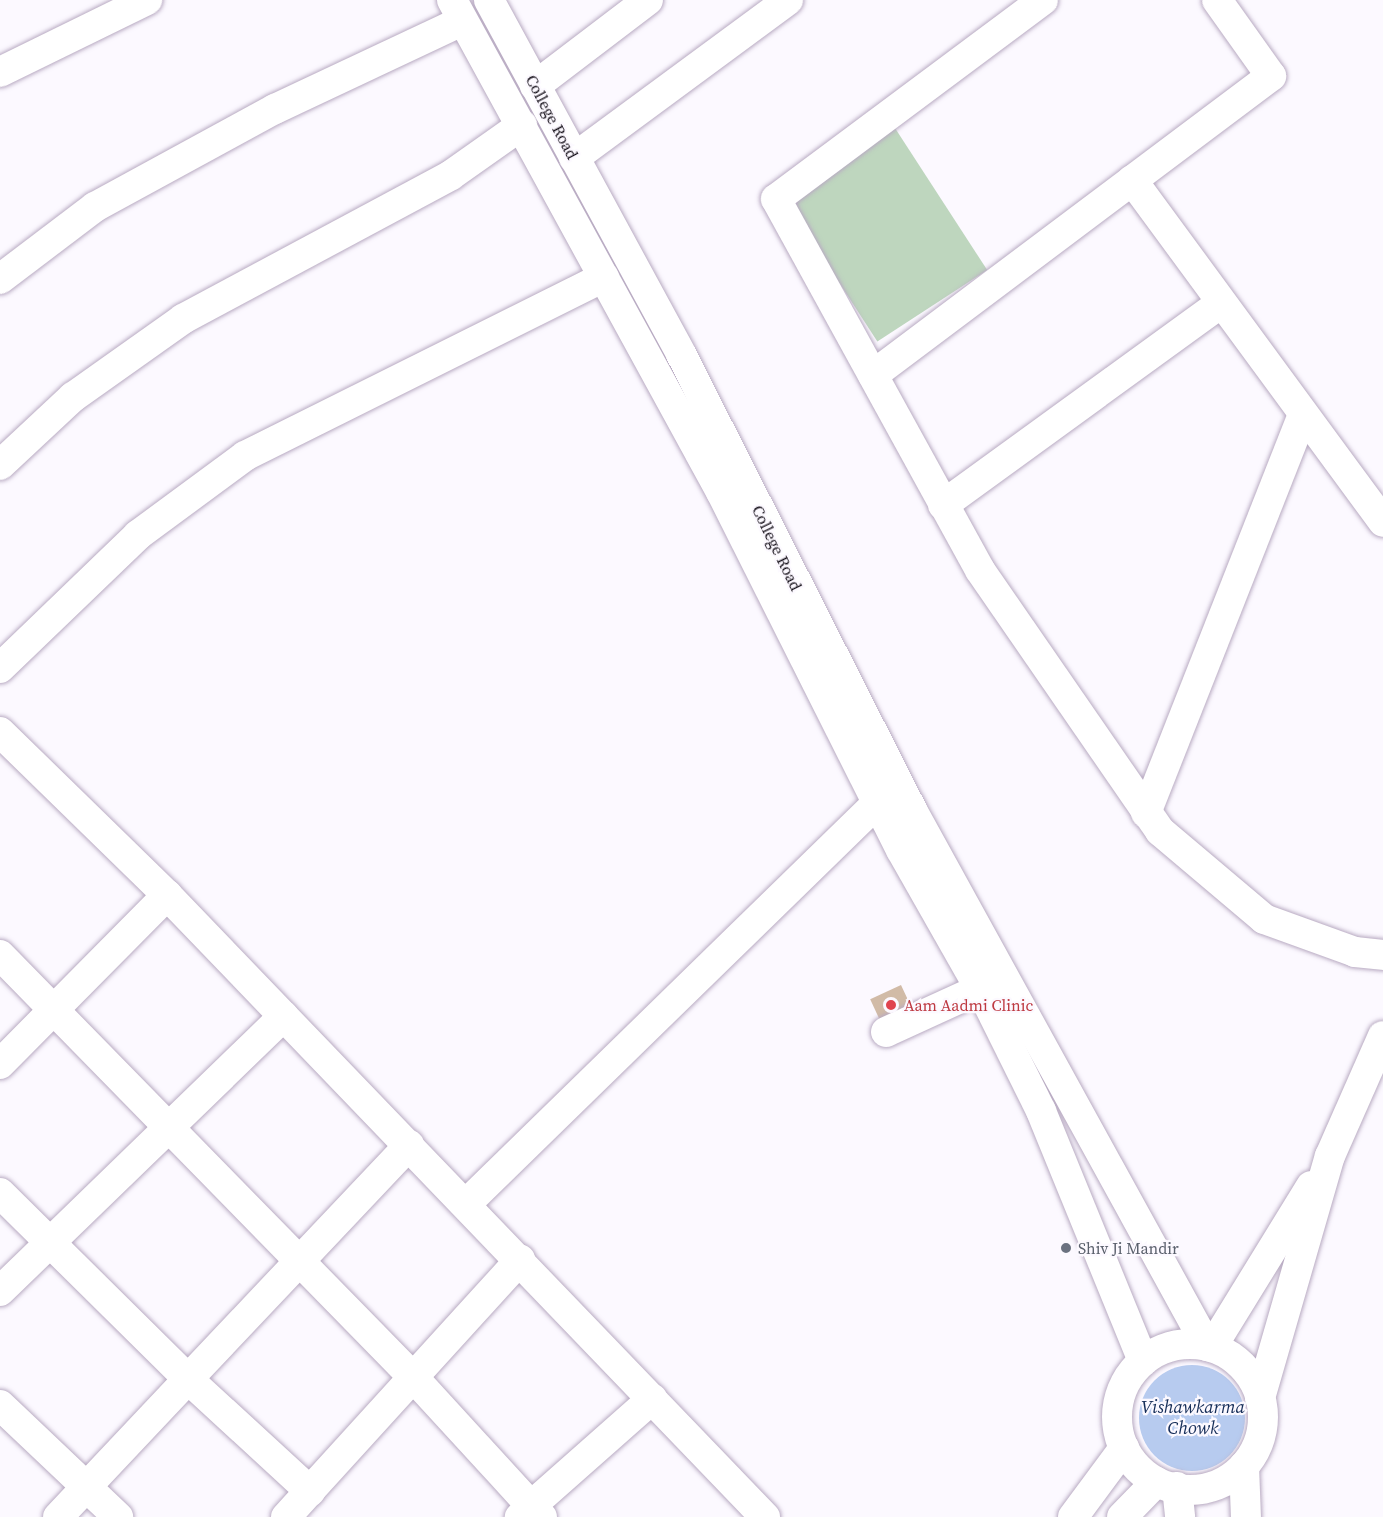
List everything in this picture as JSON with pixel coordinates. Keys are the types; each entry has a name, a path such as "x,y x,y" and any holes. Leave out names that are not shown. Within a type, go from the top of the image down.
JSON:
{"street":[{"path":"0,72 147,0"},
{"name":"College Road","path":"489,0 681,354 912,810 1209,1346"},
{"path":"535,86 648,0"},
{"path":"574,158 788,0"},
{"path":"1042,0 776,199 986,580 1160,831 1264,919 1355,952 1383,956"},
{"path":"873,375 1271,76 1216,0"},
{"path":"0,279 95,207 457,10 721,492 877,802 980,989 1041,1111 1143,1361"},
{"path":"0,465 73,397 183,319 451,174 522,125"},
{"path":"1132,180 1302,417 1383,522"},
{"path":"0,668 138,535 245,456 604,277"},
{"path":"944,505 1221,303"},
{"path":"1146,813 1302,417"},
{"path":"6,748 167,895 765,1517"},
{"path":"466,1204 877,802"},
{"path":"0,1064 167,895"},
{"path":"0,955 166,1128 413,1377 531,1513 652,1399"},
{"path":"886,1032 980,989"},
{"path":"0,1291 49,1241 284,1016"},
{"path":"1260,1398 1330,1156 1383,1036"},
{"path":"58,1517 409,1145"},
{"path":"1209,1346 1330,1156"},
{"path":"0,1193 188,1379 310,1491"},
{"path":"286,1517 520,1260"},
{"path":"1180,1517 1166,1484 1124,1448 1118,1401 1143,1361 1164,1348 1209,1346 1250,1375 1260,1398 1263,1422 1244,1466 1246,1517"},
{"path":"0,1405 118,1517"},
{"path":"1072,1517 1124,1448"},
{"path":"1122,1517 1166,1484 1203,1489 1244,1466"}],"green space":[{"path":"893,125 987,270 877,341 783,196"}],"water":[{"name":"Vishawkarma Chowk","path":"1192,1365 1212,1369 1230,1380 1241,1398 1245,1418 1241,1438 1230,1456 1212,1467 1192,1471 1172,1467 1154,1456 1143,1438 1139,1418 1143,1398 1154,1380 1172,1369"}],"building":[{"name":"Aam Aadmi Clinic","path":"901,985 913,1011 882,1026 870,999"}],"place":[{"name":"Aam Aadmi Clinic","path":"891,1005"},
{"name":"Shiv Ji Mandir","path":"1066,1248"}]}
